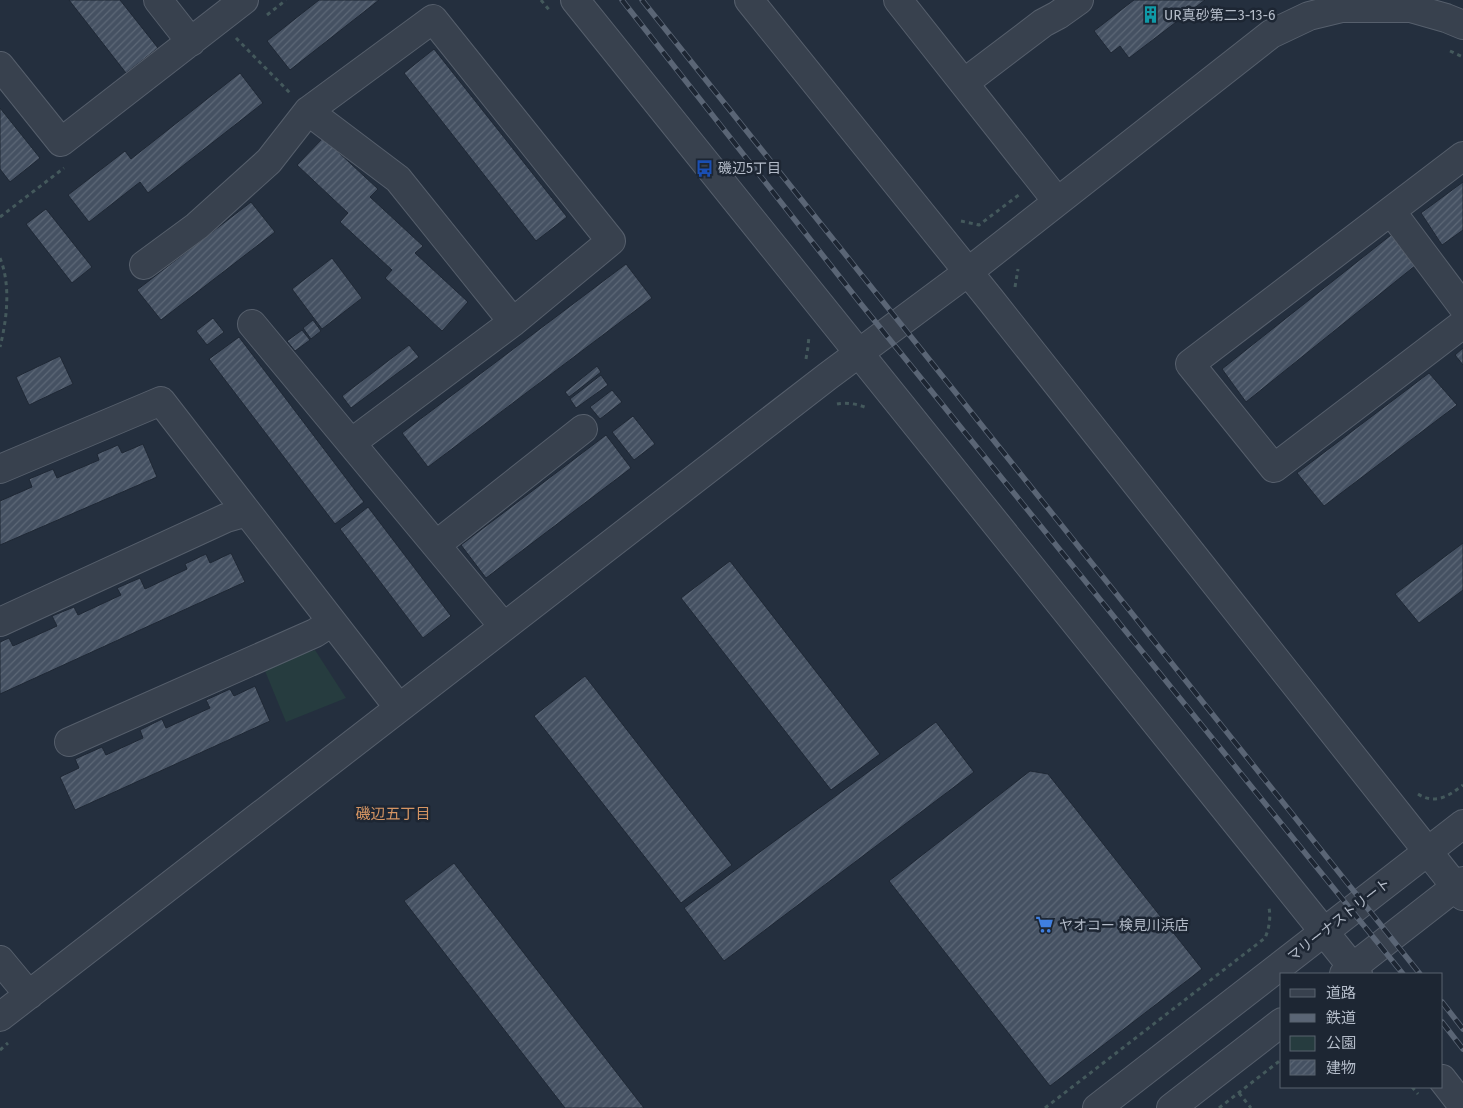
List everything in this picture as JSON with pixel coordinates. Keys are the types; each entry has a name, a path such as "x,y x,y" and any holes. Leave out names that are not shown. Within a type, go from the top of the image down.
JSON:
{"street":[{"path":"158,0 191,42"},
{"path":"0,66 61,142 244,0"},
{"path":"564,8 860,353 1324,932 1351,972 1461,888 1427,851 968,272 749,0"},
{"path":"898,0 1058,201"},
{"path":"964,84 1043,23 1079,0"},
{"path":"0,1017 860,353 968,272 1271,34 1308,16 1342,8 1411,8 1463,25"},
{"path":"144,265 197,226 269,161 308,110 433,19 611,242 513,322 352,443"},
{"path":"308,110 398,179 513,322"},
{"path":"1463,156 1190,364 1274,468 1463,324"},
{"path":"1391,211 1463,307"},
{"path":"252,324 504,627"},
{"path":"0,469 161,401 399,708"},
{"path":"436,545 583,429"},
{"path":"0,622 226,518 247,512"},
{"path":"69,742 315,633 332,622"},
{"name":"マリーナストリート","path":"1097,1108 1463,824"},
{"path":"0,960 29,995"},
{"path":"1170,1108 1280,1024"},
{"path":"1443,1080 1463,1106"}],"path":[{"path":"541,0 564,8"},
{"path":"236,38 308,110"},
{"path":"955,217 963,222 979,225 1024,191"},
{"path":"0,258 7,291 5,324 0,347"},
{"path":"804,362 810,339 808,332"},
{"path":"836,404 860,405 868,408"},
{"path":"1415,792 1423,798 1442,799 1463,785"},
{"path":"1045,1108 1265,938 1270,911 1267,904"},
{"path":"1219,1108 1280,1061"},
{"path":"1239,1093 1251,1108"}],"green space":[{"path":"315,650 346,698 286,722 263,666"}],"building":[{"path":"69,0 120,0 158,48 126,73"},
{"path":"319,0 379,0 290,70 267,41"},
{"name":"UR真砂第二3-13-6","path":"1134,0 1205,0 1129,58 1120,46 1111,53 1094,31"},
{"path":"434,49 567,217 536,241 404,73"},
{"path":"240,73 263,103 148,193 140,182 89,222 68,195 125,151 131,159"},
{"path":"0,108 40,158 10,182 0,169"},
{"path":"323,138 378,189 370,197 423,246 415,253 468,302 442,331 385,278 392,270 340,222 348,213 297,165"},
{"path":"1463,182 1463,230 1442,245 1421,213"},
{"path":"251,202 275,232 161,320 137,290"},
{"path":"46,209 92,267 72,283 26,224"},
{"path":"1391,235 1416,265 1246,402 1222,369"},
{"path":"332,258 362,298 322,329 292,289"},
{"path":"626,264 652,298 428,467 402,433"},
{"path":"213,318 224,332 207,345 196,331"},
{"path":"313,320 321,331 311,339 303,328"},
{"path":"302,330 310,340 295,351 287,341"},
{"path":"239,337 364,502 335,524 209,359"},
{"path":"409,345 419,357 351,408 342,396"},
{"path":"1463,348 1463,365 1455,355"},
{"path":"60,356 73,384 29,405 16,377"},
{"path":"597,366 601,372 569,397 565,392"},
{"path":"1429,373 1457,405 1324,506 1297,473"},
{"path":"601,375 608,385 576,408 570,399"},
{"path":"612,390 622,402 600,419 590,407"},
{"path":"633,416 655,444 634,460 612,432"},
{"path":"606,435 631,468 486,578 461,545"},
{"path":"143,444 157,477 0,545 0,501 32,487 29,479 53,469 57,478 99,460 97,454 118,445 122,453"},
{"path":"368,507 451,616 423,638 340,529"},
{"path":"1463,543 1463,590 1419,623 1395,594"},
{"path":"231,553 245,582 0,694 0,642 9,638 13,646 57,626 52,616 74,607 78,615 121,595 117,588 140,578 145,589 187,569 185,564 206,554 210,563"},
{"path":"730,561 880,754 831,790 681,598"},
{"path":"585,676 732,865 681,903 534,716"},
{"path":"255,686 270,721 75,810 60,777 79,768 75,759 102,747 106,755 143,738 140,730 162,719 166,728 210,708 206,700 230,689 234,696"},
{"path":"936,722 974,772 724,961 684,908"},
{"name":"ヤオコー 検見川浜店","path":"1030,771 1048,774 1202,969 1050,1086 889,881"},
{"path":"454,863 644,1108 565,1108 404,901"}],"railway":[{"path":"622,0 861,304 1402,973"},
{"path":"642,0 1419,973"},
{"path":"1443,1003 1463,1029"},
{"path":"1443,1023 1463,1049"}],"place":[{"name":"UR真砂第二3-13-6","path":"1150,15"},
{"name":"磯辺5丁目","path":"704,168"},
{"name":"ヤオコー 検見川浜店","path":"1045,925"}],"district":[{"name":"磯辺五丁目","path":"393,814"}]}
